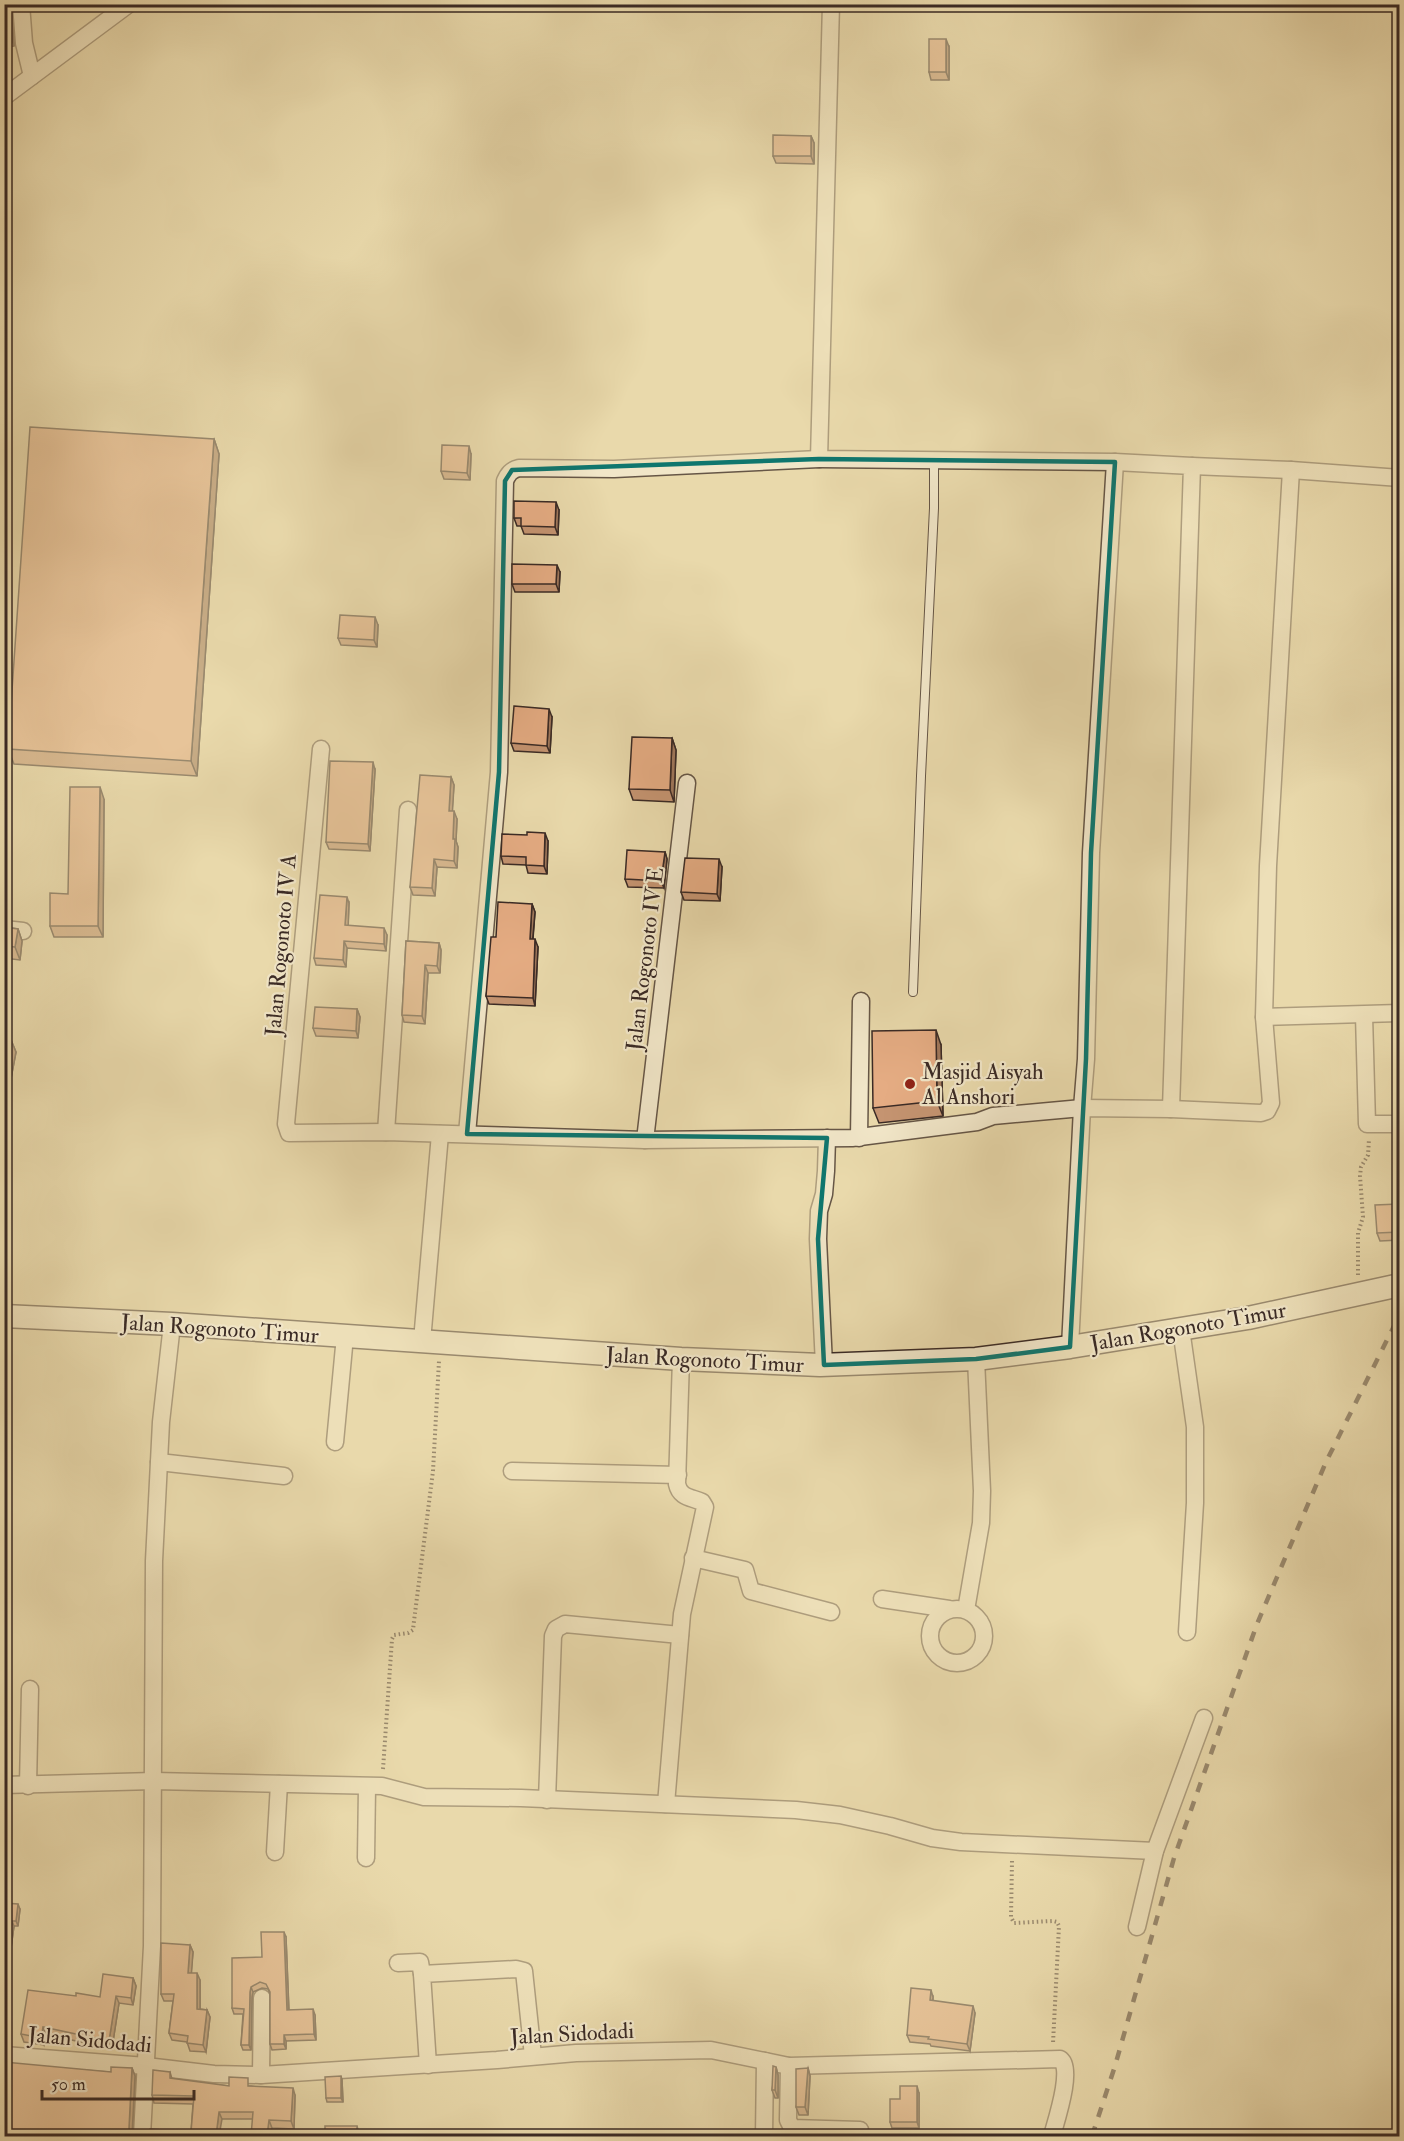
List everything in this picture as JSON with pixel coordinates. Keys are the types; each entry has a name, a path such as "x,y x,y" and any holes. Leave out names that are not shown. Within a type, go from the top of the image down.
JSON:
{"main road":[{"name":"Jalan Rogonoto Timur","path":"4,1316 172,1324 681,1359 824,1365 976,1359 1070,1347 1248,1318 1400,1285"}],"street":[{"path":"21,4 24,43 33,76"},
{"path":"4,97 129,4"},
{"path":"819,459 831,4"},
{"path":"467,1134 499,772 505,481 512,470 519,468 614,469 819,459 934,460 1115,462 1291,470 1400,478"},
{"path":"1070,1347 1086,1059 1091,853 1115,462"},
{"path":"1171,1109 1192,466"},
{"path":"408,810 386,1132 645,1140 859,1138 977,1122 993,1116 1082,1108 1261,1113 1268,1110 1271,1103 1264,1017 1271,808 1291,470"},
{"name":"Jalan Rogonoto IV A","path":"321,749 286,1124 289,1133 301,1134 386,1132"},
{"name":"Jalan Rogonoto IV E","path":"645,1140 687,783"},
{"path":"4,929 23,931"},
{"path":"859,1138 861,1000"},
{"path":"1264,1017 1364,1015 1400,1013 1400,1011"},
{"path":"1364,1015 1367,1124 1400,1124"},
{"path":"431,1342 440,1134"},
{"path":"824,1365 818,1239 819,1211 824,1194 827,1138"},
{"path":"142,2136 152,1946 154,1561 161,1422 172,1324"},
{"path":"1181,1329 1195,1427 1195,1503 1187,1632"},
{"path":"335,1442 345,1336"},
{"path":"666,1804 680,1635 687,1586 705,1507 702,1502 679,1492 681,1359"},
{"path":"966,1610 981,1523 982,1491 976,1359"},
{"path":"159,1462 284,1476"},
{"path":"512,1471 678,1475"},
{"path":"693,1558 745,1570 751,1591 831,1612"},
{"path":"882,1599 949,1610 966,1610 980,1620 983,1628 983,1644 973,1658 957,1663 941,1657 931,1643 931,1627 935,1619 949,1610"},
{"path":"547,1800 553,1636 556,1629 565,1624 680,1635"},
{"path":"28,1786 30,1689"},
{"path":"1137,1927 1155,1851 1204,1718"},
{"path":"4,1785 154,1780 375,1786 424,1797 796,1810 840,1815 932,1838 1155,1851"},
{"path":"275,1852 279,1784"},
{"path":"366,1858 375,1786"},
{"path":"398,1963 420,1962 428,2065"},
{"path":"422,1974 516,1969 524,1971 533,2056"},
{"path":"261,2075 262,1998"},
{"name":"Jalan Sidodadi","path":"4,2055 146,2066 214,2074 261,2075 576,2053 711,2050 789,2066 1052,2058"},
{"path":"1052,2058 1064,2061 1066,2078 1052,2136"},
{"path":"764,2136 765,2061"},
{"path":"789,2066 788,2120 792,2128 860,2130"}],"lane":[{"path":"913,992 933,531 934,460"}],"path":[{"path":"1360,1294 1356,1249 1363,1217 1361,1167 1369,1149 1367,1124"},
{"path":"375,1786 392,1639 401,1633 413,1630 433,1471 431,1342"},
{"path":"1012,1844 1014,1923 1053,1921 1059,1926 1052,2058"}],"highlighted area":[{"path":"819,459 1115,462 1091,853 1086,1059 1070,1347 976,1359 824,1365 818,1239 827,1138 467,1134 499,772 505,481 512,470"}],"building":[{"path":"4,4 9,4 12,40 4,41"},
{"path":"929,39 946,39 946,72 929,72"},
{"path":"773,135 811,136 811,156 773,156"},
{"path":"30,427 214,439 191,761 8,749"},
{"path":"442,445 469,446 467,473 441,471"},
{"path":"514,501 556,502 555,527 521,526 521,518 514,518"},
{"path":"512,564 557,565 556,584 512,584"},
{"path":"340,615 375,617 374,640 338,638"},
{"path":"514,706 549,709 547,746 511,743"},
{"path":"632,737 672,738 670,790 629,789"},
{"path":"330,761 373,762 368,844 326,842"},
{"path":"420,775 451,777 449,811 454,811 454,861 434,859 432,888 410,887"},
{"path":"70,787 100,787 98,926 50,926 50,893 68,894"},
{"path":"527,832 545,833 544,866 526,865 526,857 501,856 502,834 527,835"},
{"path":"627,850 665,852 661,881 625,879"},
{"path":"685,858 719,859 717,894 681,892"},
{"path":"320,895 347,897 345,925 384,928 384,944 344,941 343,960 314,958"},
{"path":"498,902 532,904 530,939 535,939 533,998 486,996 491,937 496,937"},
{"path":"4,927 18,929 15,947 4,946"},
{"path":"406,941 439,943 437,966 425,965 422,1016 402,1015"},
{"path":"315,1007 357,1009 356,1031 313,1028"},
{"name":"Masjid Aisyah Al Anshori","path":"936,1030 937,1101 873,1108 872,1031"},
{"path":"4,1039 11,1040 5,1077 4,1077"},
{"path":"1399,1204 1400,1232 1377,1233 1375,1205"},
{"path":"4,1903 18,1904 16,1921 12,1921 9,1943 4,1943"},
{"path":"261,1932 284,1932 287,2010 313,2009 314,2034 284,2035 284,2044 270,2044 270,1992 266,1984 260,1982 251,1987 250,1992 249,2045 241,2045 244,2009 232,2008 232,1958 262,1957"},
{"path":"161,1943 190,1945 188,1973 197,1973 197,2009 207,2010 203,2045 187,2043 188,2036 169,2033 174,1994 161,1994"},
{"path":"103,1974 133,1978 131,1998 116,1996 109,2041 43,2027 41,2038 21,2034 28,1990 100,1997"},
{"path":"911,1988 931,1990 930,2000 973,2006 967,2044 907,2035"},
{"path":"4,2062 111,2072 111,2067 132,2068 129,2128 130,2134 135,2136 91,2136 91,2134 37,2130 37,2136 4,2136"},
{"path":"773,2066 776,2067 775,2090 772,2090"},
{"path":"808,2068 805,2107 796,2107 796,2069"},
{"path":"153,2070 170,2072 170,2078 229,2086 229,2077 248,2078 248,2086 293,2088 291,2121 269,2120 267,2136 251,2136 253,2112 219,2112 216,2136 145,2136 150,2129 191,2132 194,2096 152,2095"},
{"path":"341,2076 341,2098 326,2098 325,2077"},
{"path":"900,2086 917,2086 917,2122 890,2122 890,2099 900,2099"},
{"path":"325,2126 357,2126 357,2136 325,2136"},
{"path":"813,2131 851,2133 851,2136 813,2136"}],"railway":[{"path":"1092,2136 1115,2066 1174,1858 1257,1624 1326,1462 1400,1314"}],"place":[{"name":"Masjid Aisyah Al Anshori","path":"910,1084"}]}
